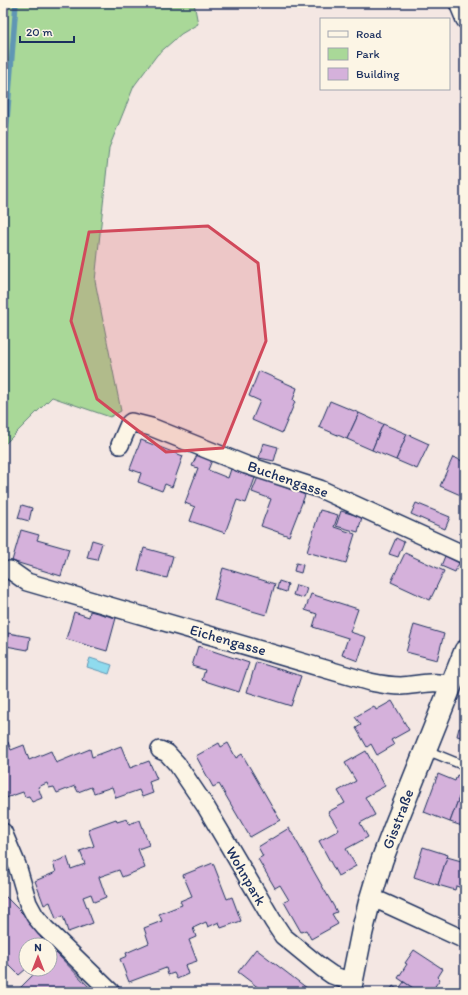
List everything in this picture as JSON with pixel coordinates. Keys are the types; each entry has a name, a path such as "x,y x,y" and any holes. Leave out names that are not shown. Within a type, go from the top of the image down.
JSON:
{"street":[{"path":"458,3 465,20"},
{"name":"Buchengasse","path":"120,445 130,422 151,427 246,465 320,489 465,555"},
{"name":"Eichengasse","path":"10,570 27,582 370,682 397,686 445,683 460,668"},
{"name":"Gisstraße","path":"351,987 362,932 382,860 425,750 460,668"},
{"name":"Wohnpark","path":"160,750 167,753 177,764 206,807 283,936 322,968 332,975 340,978 351,987"},
{"path":"3,832 17,865 28,903 35,916 45,928 111,992"},
{"path":"370,900 382,902 465,940"}],"lane":[{"path":"425,750 465,766"}],"highlighted area":[{"path":"208,226 258,263 266,341 223,448 166,452 97,399 71,321 89,232"}],"green space":[{"path":"3,3 194,3 198,24 181,34 157,55 134,86 109,148 95,281 121,411 110,417 52,397 3,446"}],"water":[{"path":"90,658 112,665 109,674 87,667"}],"building":[{"path":"259,371 297,388 293,400 295,402 282,433 252,420 260,401 249,396"},
{"path":"330,401 359,413 347,439 319,427"},
{"path":"359,413 383,424 372,450 347,439"},
{"path":"383,424 407,434 396,460 372,450"},
{"path":"407,434 429,444 417,469 396,460"},
{"path":"141,440 183,456 172,487 165,484 162,491 138,482 141,473 130,469"},
{"path":"263,443 278,447 274,461 259,458"},
{"path":"197,455 212,460 208,470 228,478 231,469 255,478 246,503 237,500 225,533 190,521 195,507 185,503 198,468 192,466"},
{"path":"453,457 465,462 465,497 440,486"},
{"path":"258,477 305,495 289,536 261,526 271,499 252,492"},
{"path":"416,503 450,517 445,529 411,514"},
{"path":"22,505 32,508 29,521 18,518"},
{"path":"320,510 338,515 334,527 355,534 346,563 307,552"},
{"path":"341,511 362,517 358,532 336,526"},
{"path":"21,530 39,535 37,540 69,549 61,576 12,561"},
{"path":"396,538 404,542 398,557 389,554"},
{"path":"92,540 102,543 97,560 87,558"},
{"path":"144,548 173,556 167,578 138,570"},
{"path":"405,553 444,571 430,600 391,582"},
{"path":"445,556 459,563 455,572 441,566"},
{"path":"296,563 303,565 301,573 294,571"},
{"path":"223,568 275,584 266,615 214,600"},
{"path":"279,581 288,584 286,592 277,589"},
{"path":"296,585 307,588 304,598 293,595"},
{"path":"311,594 358,609 350,632 366,637 358,661 342,655 348,638 313,627 317,614 305,610"},
{"path":"90,611 116,618 107,651 66,639 74,612 89,617"},
{"path":"414,625 444,634 437,660 406,652"},
{"path":"8,633 30,637 28,650 6,646"},
{"path":"198,646 249,663 239,692 202,680 205,670 192,666"},
{"path":"256,662 301,676 291,706 247,692"},
{"path":"392,701 409,730 391,740 394,745 377,755 371,744 367,747 356,728 361,725 355,717 374,706 376,710"},
{"path":"465,723 465,738 457,736 459,728 463,729"},
{"path":"8,742 11,750 24,745 29,760 51,751 56,763 90,749 92,757 121,746 130,768 149,761 157,779 149,782 153,793 142,797 139,790 116,798 112,787 94,793 91,787 78,792 75,786 57,793 54,787 49,788 47,783 38,787 42,798 32,802 29,796 25,797 23,792 3,799 3,744"},
{"path":"219,743 221,747 228,743 236,758 242,754 280,820 250,837 219,784 213,787 196,756"},
{"path":"366,751 385,786 365,797 375,815 360,823 368,837 346,849 356,866 338,876 319,841 339,830 328,812 345,803 338,791 356,781 345,763"},
{"path":"438,774 455,781 457,775 465,777 462,784 464,784 450,822 424,812"},
{"path":"464,784 465,785 465,827 450,822"},
{"path":"116,819 117,822 127,819 129,824 140,820 149,845 138,849 145,868 122,877 119,870 99,877 106,897 94,902 91,894 83,897 93,923 68,932 63,916 56,919 50,902 44,905 35,881 56,872 53,863 67,857 71,869 85,864 80,851 94,846 88,829"},
{"path":"289,828 337,912 332,914 338,924 311,939 306,930 301,932 284,902 289,900 280,885 275,888 258,859 263,856 258,847"},
{"path":"423,847 448,855 438,885 414,877"},
{"path":"447,857 465,862 465,889 456,886 455,890 438,885"},
{"path":"213,863 227,899 232,897 241,921 221,928 219,922 208,927 206,922 193,928 196,937 189,940 197,961 185,965 188,974 177,979 174,973 168,975 166,968 129,982 120,959 127,956 126,953 149,943 144,928 162,921 159,914 182,905 180,901 192,896 183,875"},
{"path":"5,896 46,937 18,937 18,974 3,959 3,899"},
{"path":"256,949 312,992 264,992 238,972"},
{"path":"414,950 443,969 438,977 440,979 431,992 419,992 398,978 407,964 405,963"},
{"path":"58,955 94,992 18,992 17,991 31,977 58,977"},
{"path":"404,982 419,992 389,992 393,986 398,990"}],"waterway":[{"path":"3,172 16,3"}]}
